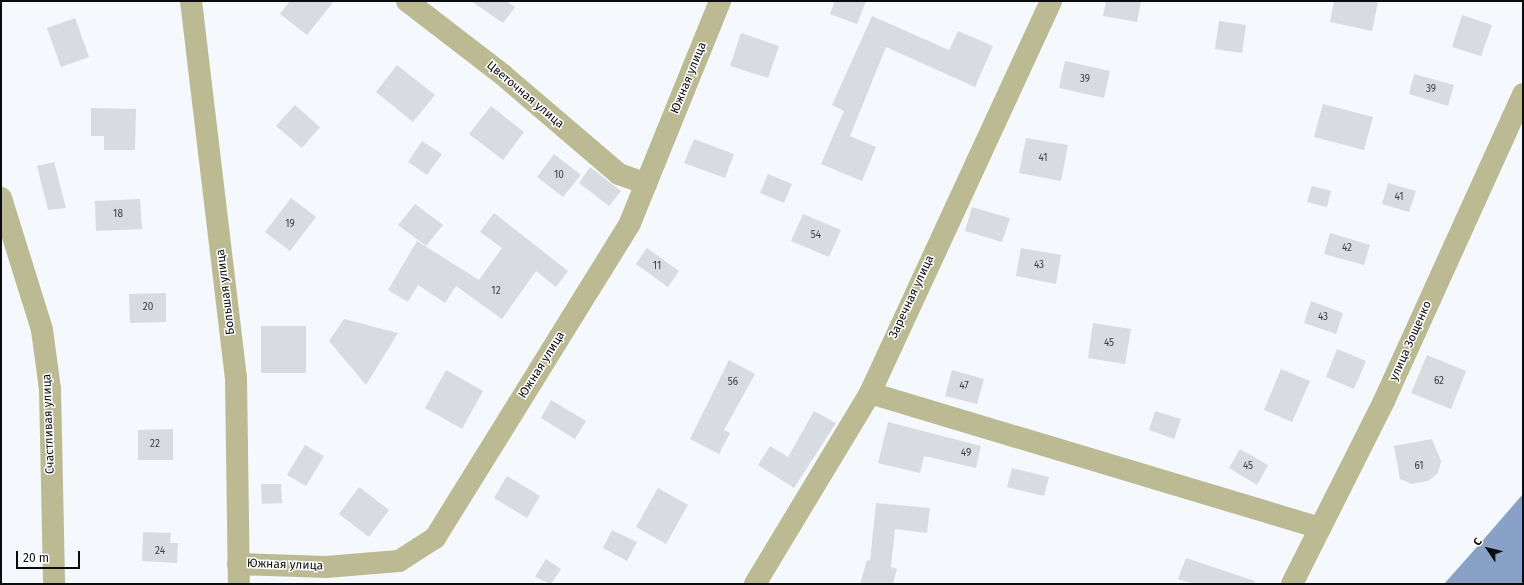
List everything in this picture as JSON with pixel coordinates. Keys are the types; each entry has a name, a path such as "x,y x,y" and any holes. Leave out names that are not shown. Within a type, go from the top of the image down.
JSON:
{"street":[{"name":"Большая улица","path":"191,1 236,378 239,574"},
{"name":"Цветочная улица","path":"407,1 503,74 619,174 646,184"},
{"name":"Южная улица","path":"239,574 399,562 435,538 630,223 720,1"},
{"name":"Заречная улица","path":"755,584 870,393 1051,1"},
{"name":"улица Зощенко","path":"1292,584 1384,401 1523,94"},
{"name":"Счастливая улица","path":"1,198 42,330 50,389 54,584"},
{"path":"870,393 1320,528"}],"water":[{"path":"1523,494 1523,584 1444,584 1484,539"}],"building":[{"path":"290,1 334,1 307,35 280,14"},
{"path":"471,1 506,1 515,7 503,23"},
{"path":"835,1 866,1 857,24 830,14"},
{"path":"1106,1 1141,1 1137,22 1103,16"},
{"path":"1334,1 1378,1 1372,31 1330,22"},
{"path":"1462,15 1492,25 1481,56 1452,47"},
{"path":"872,16 949,50 958,31 993,46 975,87 886,47 850,136 876,147 862,181 821,164 844,111 832,105"},
{"path":"75,18 89,57 61,67 47,28"},
{"path":"1219,21 1246,25 1242,53 1215,49"},
{"path":"741,33 779,46 768,78 730,66"},
{"path":"1065,61 1110,71 1104,98 1059,88"},
{"path":"397,65 435,95 413,122 376,92"},
{"path":"1414,74 1454,85 1448,106 1409,94"},
{"path":"1323,104 1373,117 1364,150 1314,137"},
{"path":"295,105 320,127 302,148 276,126"},
{"path":"491,106 524,132 503,160 469,134"},
{"path":"91,108 136,109 135,150 104,150 104,136 91,136"},
{"path":"1026,138 1068,145 1061,181 1019,173"},
{"path":"694,139 734,154 725,178 684,163"},
{"path":"422,141 442,154 427,175 408,162"},
{"path":"554,154 581,175 563,197 537,177"},
{"path":"54,162 66,208 48,210 37,166"},
{"path":"590,167 621,191 609,206 579,183"},
{"path":"768,174 792,184 784,203 760,193"},
{"path":"1388,183 1416,191 1409,212 1382,204"},
{"path":"1312,186 1331,191 1327,207 1307,202"},
{"path":"291,198 316,217 290,251 265,232"},
{"path":"140,199 142,229 96,231 95,201"},
{"path":"415,204 443,225 426,246 398,225"},
{"path":"972,207 1010,218 1002,242 965,231"},
{"path":"494,213 568,271 556,287 536,271 502,319 456,286 445,303 418,285 408,302 388,290 417,241 479,280 502,248 480,232"},
{"path":"803,214 841,230 829,257 791,241"},
{"path":"1330,233 1370,245 1364,265 1324,254"},
{"path":"647,248 679,271 668,287 636,264"},
{"path":"1021,248 1061,255 1056,284 1016,276"},
{"path":"166,293 166,322 130,323 129,294"},
{"path":"1311,301 1343,313 1336,334 1304,323"},
{"path":"344,319 398,333 366,385 329,341"},
{"path":"1093,323 1131,329 1125,364 1088,358"},
{"path":"261,326 306,326 306,373 261,373"},
{"path":"1337,349 1366,361 1354,389 1326,377"},
{"path":"1427,355 1466,371 1451,409 1411,393"},
{"path":"729,360 755,374 724,430 730,433 719,454 690,439"},
{"path":"1281,369 1310,381 1292,422 1264,410"},
{"path":"446,370 483,391 462,429 425,408"},
{"path":"952,370 984,379 977,404 945,396"},
{"path":"551,400 586,421 575,439 541,418"},
{"path":"814,411 836,423 794,488 758,465 770,446 788,457"},
{"path":"1155,411 1181,419 1174,439 1149,430"},
{"path":"888,422 981,446 976,468 924,456 920,473 878,463"},
{"path":"173,429 173,460 138,460 138,430"},
{"path":"1432,439 1441,461 1438,473 1428,481 1412,484 1400,479 1394,446"},
{"path":"305,445 324,456 306,486 287,475"},
{"path":"1240,449 1268,465 1257,485 1229,468"},
{"path":"1012,468 1049,477 1044,496 1007,487"},
{"path":"507,476 540,496 527,518 494,498"},
{"path":"261,484 281,484 282,503 262,504"},
{"path":"359,487 389,510 369,537 339,514"},
{"path":"658,488 688,505 666,544 636,527"},
{"path":"876,503 930,508 927,533 895,529 891,567 897,569 893,584 860,584 867,560 870,561"},
{"path":"612,530 637,542 627,561 603,548"},
{"path":"143,532 171,533 170,543 178,543 177,563 142,561"},
{"path":"1186,558 1255,581 1254,584 1194,584 1178,579"},
{"path":"546,559 561,569 551,584 535,577"}]}
